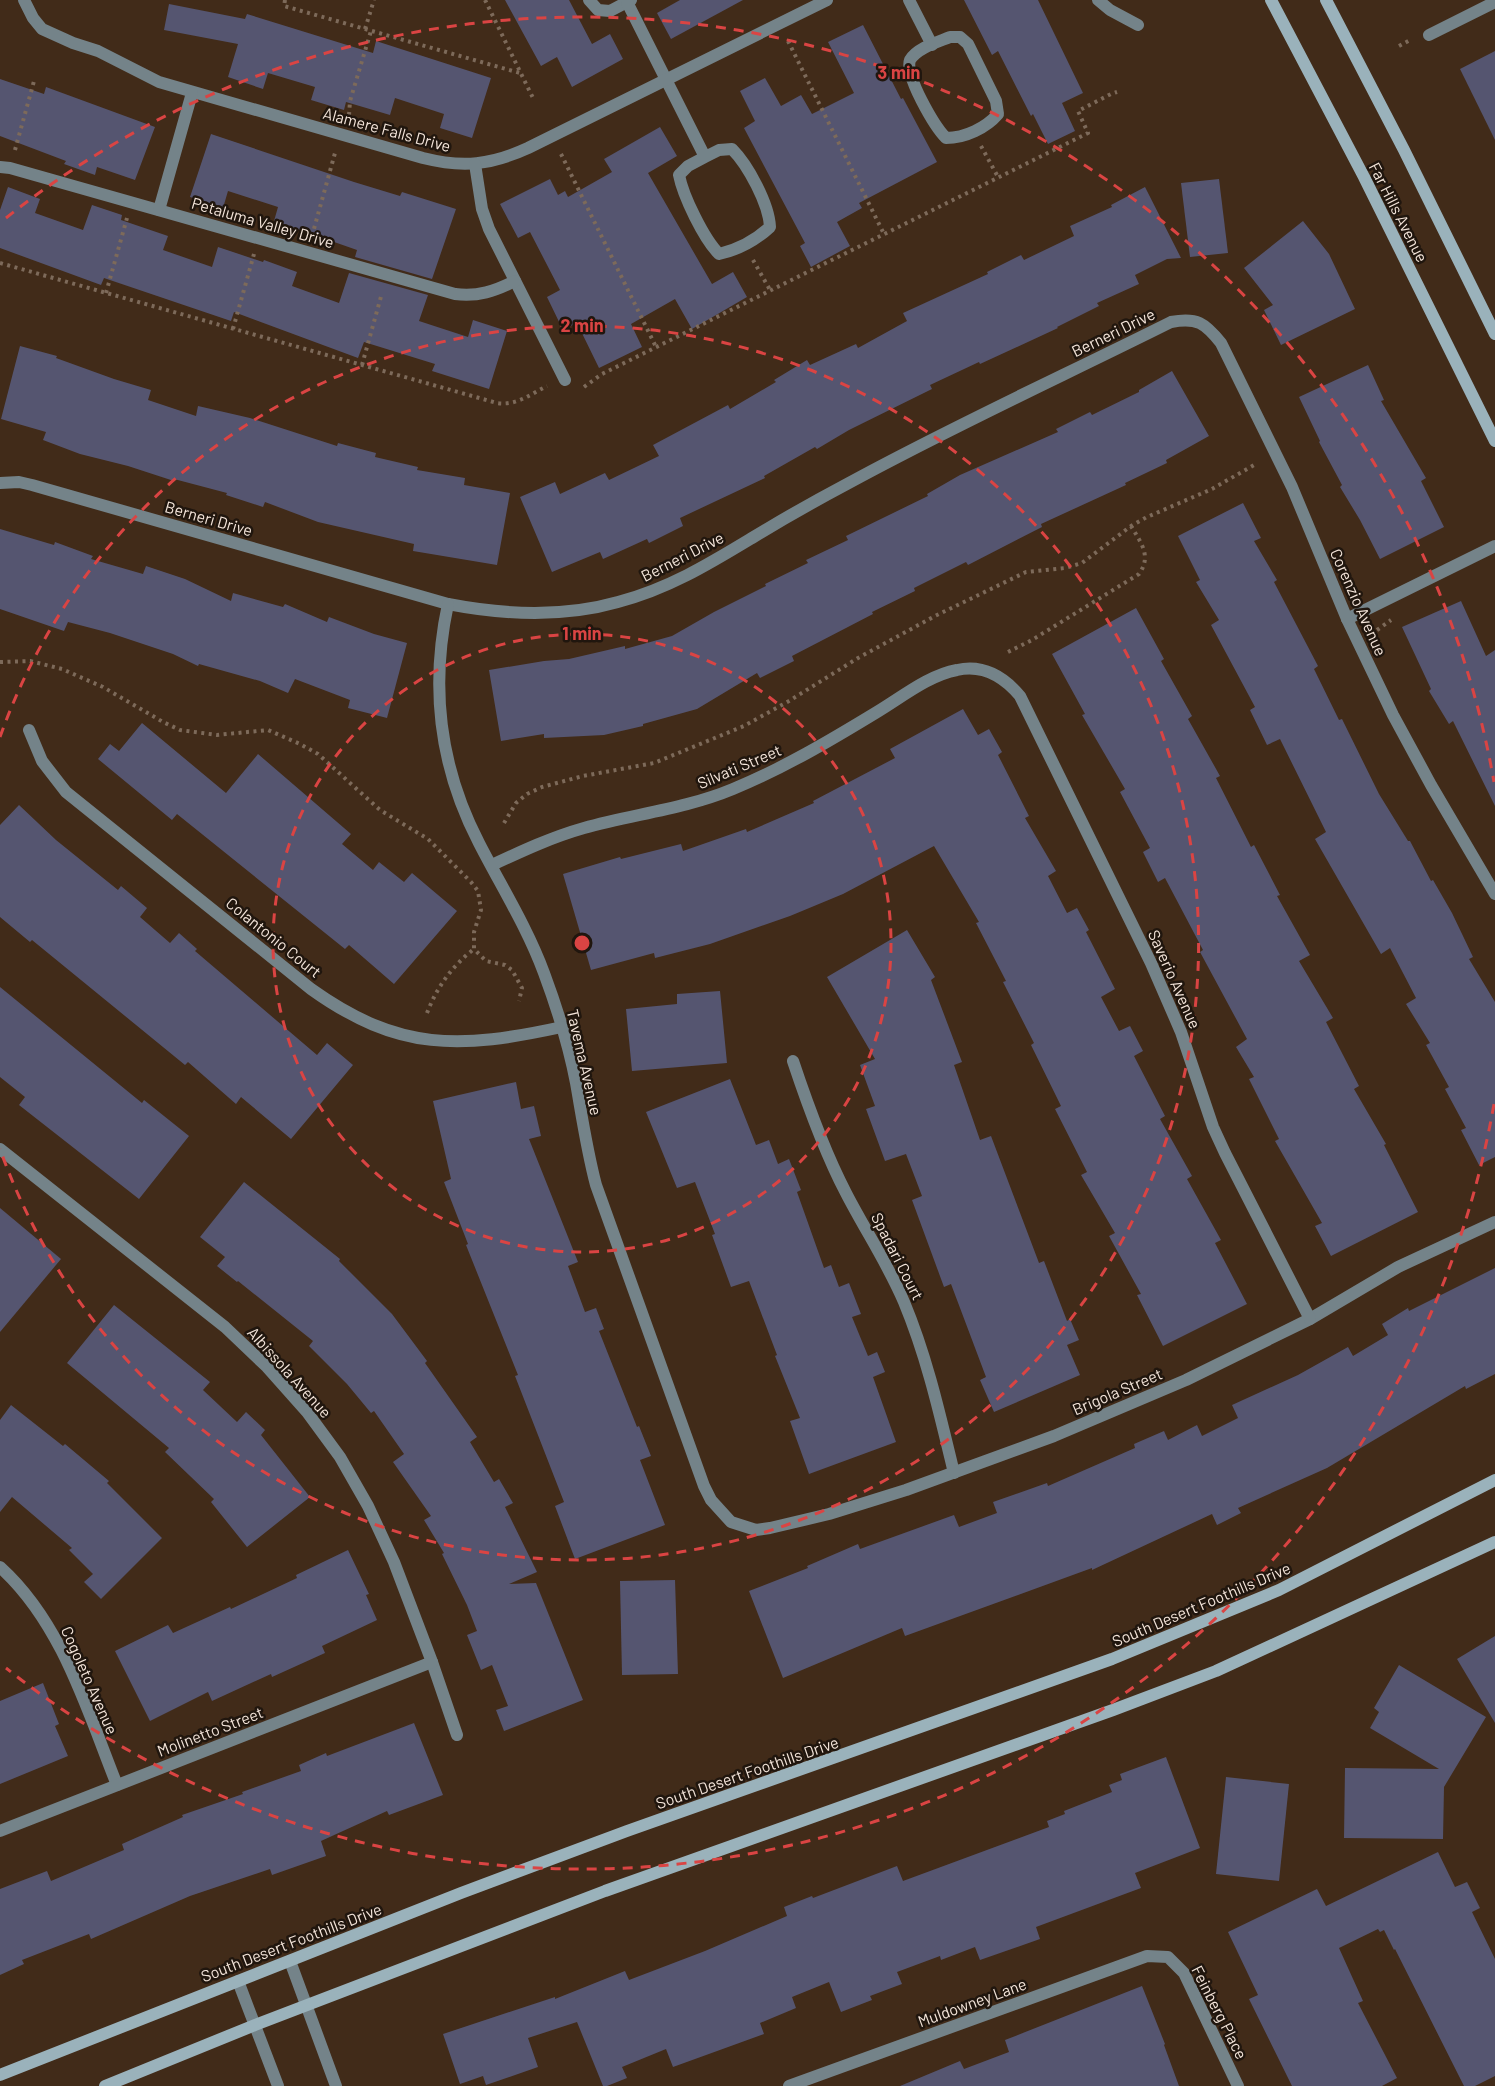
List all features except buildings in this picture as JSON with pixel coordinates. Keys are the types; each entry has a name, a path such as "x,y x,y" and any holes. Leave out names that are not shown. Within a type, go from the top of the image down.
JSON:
{"main road":[{"name":"Far Hills Avenue","path":"1271,0 1364,177 1495,441"},
{"name":"Far Hills Avenue","path":"1326,0 1404,150 1495,334"},
{"name":"South Desert Foothills Drive","path":"0,2075 461,1893 627,1831 1112,1659 1279,1590 1495,1480"},
{"path":"105,2086 306,2005 605,1891 1113,1710 1216,1671 1495,1542"}],"street":[{"name":"Alamere Falls Drive","path":"24,0 33,18 42,29 98,51 159,82 423,158 443,163 475,164 493,162 519,152 826,0"},
{"path":"589,0 598,10 610,10 629,1 705,157"},
{"path":"909,0 932,45"},
{"path":"1098,0 1110,10 1138,25"},
{"path":"1429,35 1495,2"},
{"path":"950,37 960,37 968,44 996,101 998,114 990,122 958,138 946,138 937,129 909,73 909,62 915,53 932,45 950,37"},
{"path":"159,210 192,93"},
{"path":"732,149 741,158 770,214 770,227 761,235 730,252 719,254 711,246 682,187 679,175 688,166 705,157 719,150 732,149"},
{"path":"475,164 482,209 489,229 565,380"},
{"name":"Petaluma Valley Drive","path":"0,167 456,294 482,295 515,281"},
{"name":"Berneri Drive","path":"0,483 19,482 32,485 448,604 493,611 544,614 594,608 644,595 688,576 811,503 894,459 1171,322 1185,320 1200,322"},
{"name":"Corenzio Avenue","path":"1200,322 1211,330 1221,343 1261,423 1292,487 1347,619 1410,749 1495,894"},
{"path":"1347,619 1495,546"},
{"name":"Tavema Avenue","path":"448,604 439,656 438,682 443,737 458,792 479,842 534,948 562,1027 576,1082 586,1147 596,1185 704,1486 720,1512 731,1522"},
{"name":"Silvati Street","path":"492,865 573,831 682,806 732,790 808,753 940,676 969,668 985,670"},
{"name":"Saverio Avenue","path":"985,670 998,675 1020,696 1160,983 1181,1032 1225,1153 1310,1319"},
{"name":"Colantonio Court","path":"29,730 42,761 66,792 311,989 348,1013 411,1037 444,1042 479,1042 562,1027"},
{"name":"Spadari Court","path":"793,1061 827,1154 846,1194 891,1274 915,1329 954,1473"},
{"name":"Albissola Avenue","path":"0,1149 225,1327 267,1367 307,1412 340,1457 368,1506 393,1562 432,1662 457,1735"},
{"name":"Brigola Street","path":"731,1522 756,1530 829,1514 954,1473 1123,1408 1310,1319 1378,1278 1495,1222"},
{"name":"Cogoleto Avenue","path":"0,1567 11,1577 40,1614 63,1654 117,1785"},
{"name":"Molinetto Street","path":"0,1831 432,1662"},
{"name":"Muldowney Lane","path":"789,2086 1147,1956 1168,1957"},
{"name":"Feinberg Place","path":"1168,1957 1184,1973 1238,2086"},
{"path":"290,1961 336,2086"},
{"path":"238,1981 278,2086"}],"path":[{"path":"285,0 284,6 520,73"},
{"path":"349,115 350,101 374,0"},
{"path":"485,0 533,98"},
{"path":"788,41 884,234"},
{"path":"13,154 34,81"},
{"path":"581,389 602,374 1088,133 1078,111 1117,92"},
{"path":"979,142 998,177"},
{"path":"312,238 335,153"},
{"path":"561,154 656,347"},
{"path":"106,293 128,216"},
{"path":"233,329 255,251"},
{"path":"751,256 770,290"},
{"path":"0,263 497,404 507,405 549,385 553,393"},
{"path":"362,365 384,288"},
{"path":"504,823 516,803 527,794 573,778 654,762 744,726 789,702 858,658 935,616 1026,572 1065,568 1082,563 1131,526 1212,489 1254,465"},
{"path":"1008,652 1032,640 1139,574 1146,558 1144,548 1131,526"},
{"path":"0,662 30,661 62,669 103,687 154,718 180,730 217,735 268,730 318,754 380,810 428,839 471,882 478,891 481,910 474,932 474,950 486,961 505,965 512,970 522,988 519,1001"},
{"path":"427,1013 442,982 453,968 474,950"}]}
